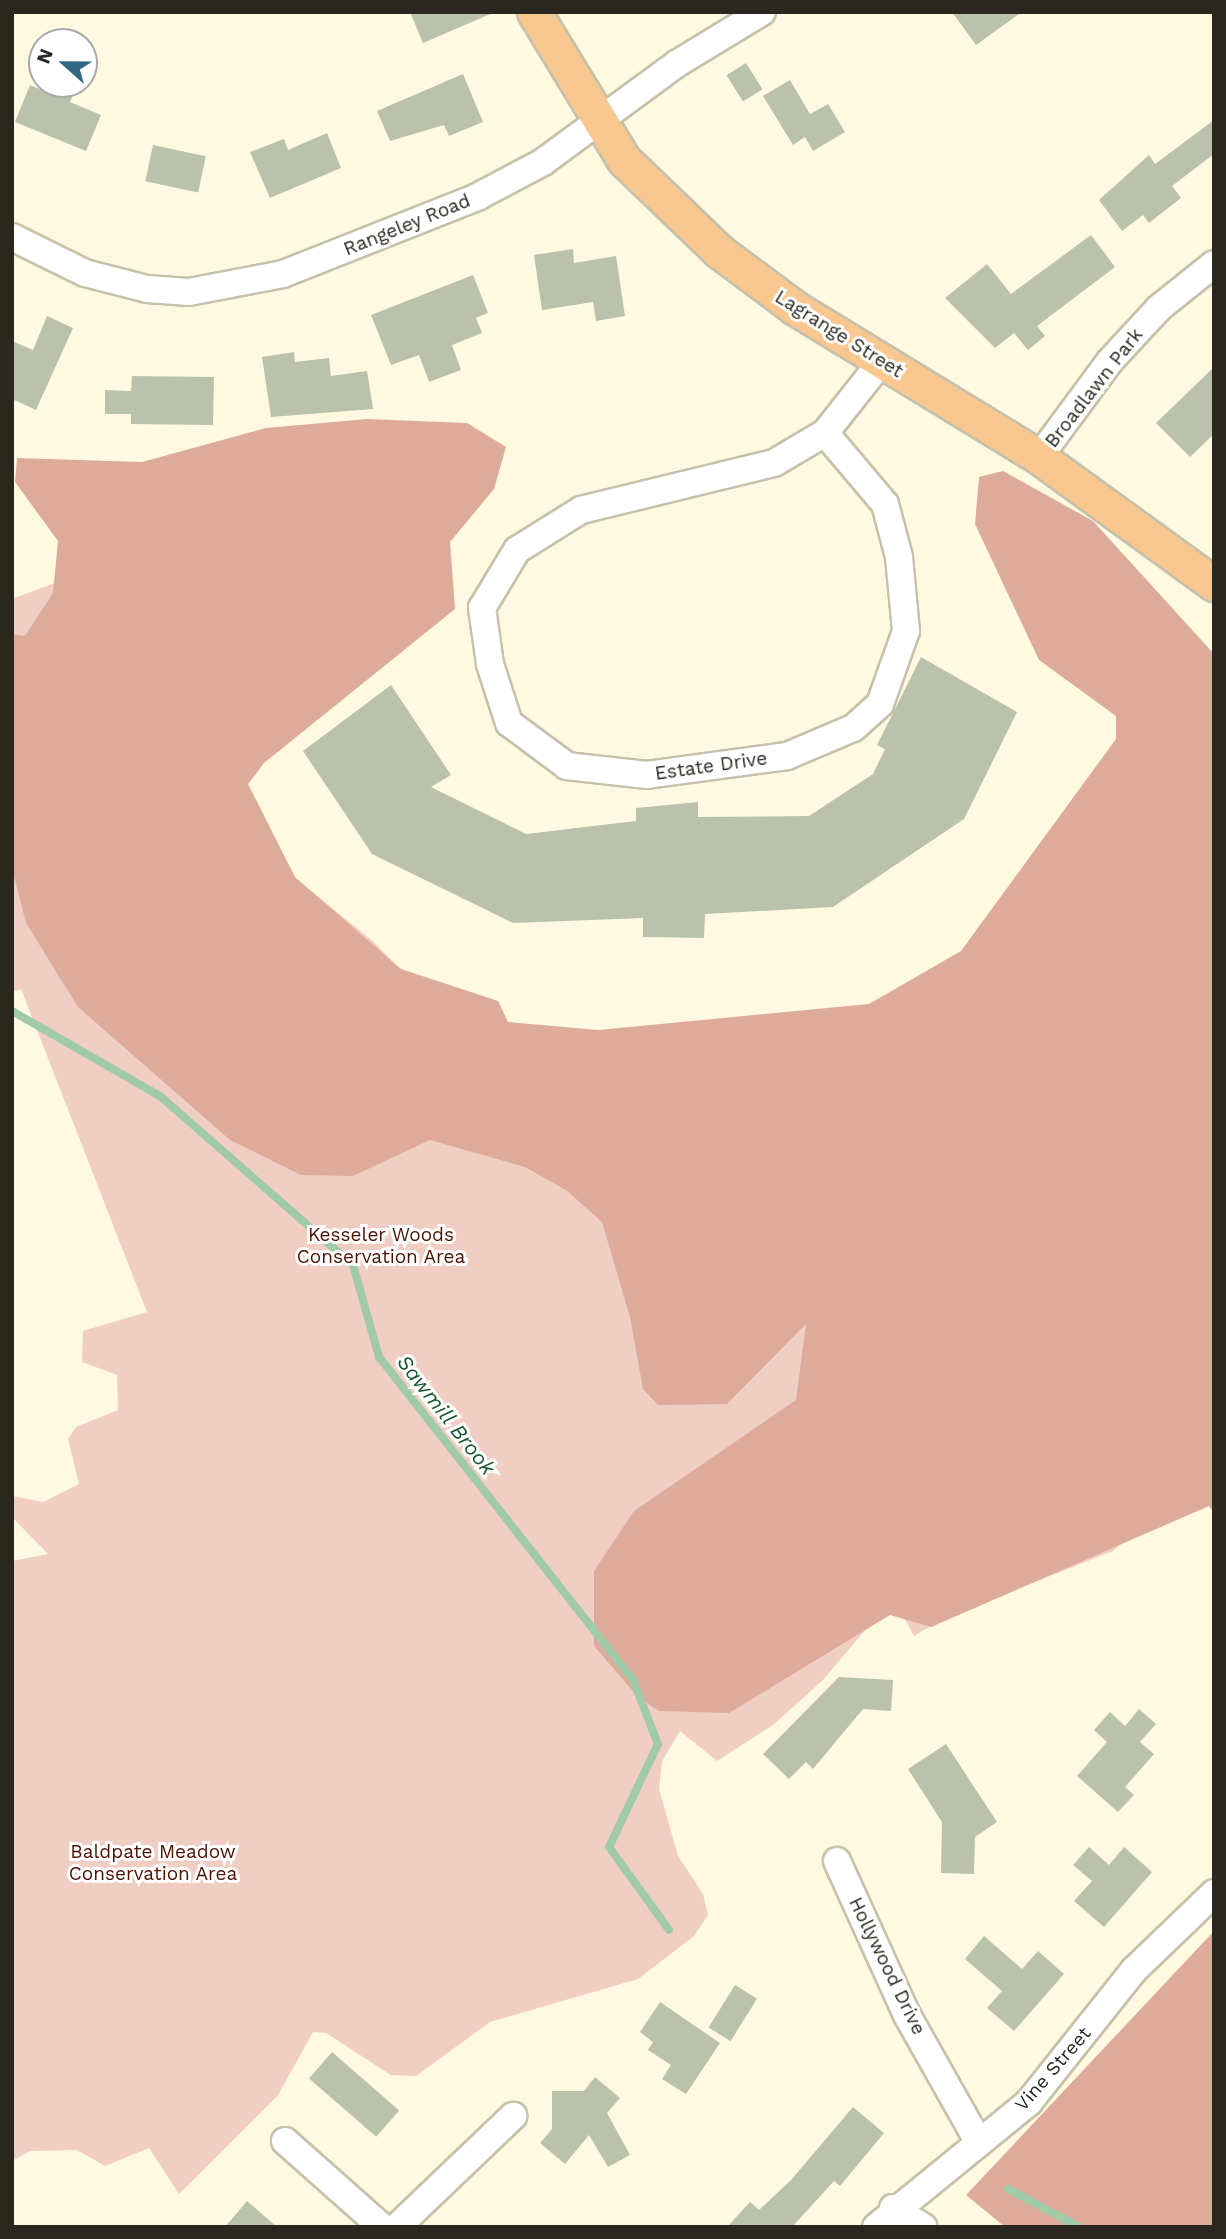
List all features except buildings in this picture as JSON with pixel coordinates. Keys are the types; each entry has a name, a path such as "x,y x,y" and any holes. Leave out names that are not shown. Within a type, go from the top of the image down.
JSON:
{"main road":[{"name":"Lagrange Street","path":"534,12 598,124 663,202 712,245 881,362 1039,457 1214,584"}],"street":[{"name":"Rangeley Road","path":"12,237 85,273 146,289 189,292 270,276 477,197 598,124 678,63 762,12"},
{"name":"Broadlawn Park","path":"1039,457 1110,361 1159,308 1214,264"},
{"name":"Estate Drive","path":"825,433 885,504 899,557 906,631 880,704 853,728 787,756 647,775 567,766 509,723 490,664 482,608 517,550 581,510 774,463 825,433 881,362"},
{"name":"Hollywood Drive","path":"837,1861 907,2015 979,2143"},
{"name":"Vine Street","path":"885,2217 1029,2102 1134,1970 1214,1893"},
{"path":"397,2227 513,2116"},
{"path":"285,2141 382,2227"},
{"path":"885,2217 923,2227"}],"green space":[{"path":"84,572 240,834 374,942 445,1018 1154,1513 1113,1551 942,1619 914,1636 893,1597 823,1680 773,1725 717,1761 680,1731 662,1761 659,1789 678,1856 703,1894 708,1915 694,1936 638,1979 490,2022 416,2076 391,2075 326,2033 313,2032 278,2095 179,2194 149,2148 105,2166 77,2150 30,2151 12,2161 12,1561 48,1554 12,1517 12,1496 43,1502 79,1484 68,1439 76,1427 118,1410 117,1375 82,1362 83,1331 147,1312 21,989 12,992 12,599"}],"shaded area":[{"path":"367,419 467,423 506,447 494,489 450,542 455,609 264,763 248,784 295,877 401,969 498,1001 508,1022 598,1030 869,1004 961,951 1116,739 1116,716 1039,660 975,524 979,477 1003,471 1093,521 1214,654 1214,1513 1209,1506 931,1627 890,1615 729,1713 659,1711 638,1697 594,1646 594,1571 634,1511 796,1400 806,1324 727,1404 658,1405 643,1389 630,1317 602,1222 566,1190 525,1167 430,1140 353,1176 301,1175 230,1140 78,1007 26,923 12,868 12,634 25,636 53,593 58,541 15,482 17,458 142,462 266,428"},
{"path":"1214,1931 1214,2227 1005,2227 966,2195"}],"waterway":[{"name":"Sawmill Brook","path":"12,1011 160,1096 353,1265 379,1357 633,1680 658,1744 609,1847 669,1930"},
{"name":"Sawmill Brook","path":"1008,2189 1079,2227"}],"park label":[{"name":"Kesseler Woods Conservation Area","path":"381,1246"},
{"name":"Baldpate Meadow Conservation Area","path":"153,1863"}]}
